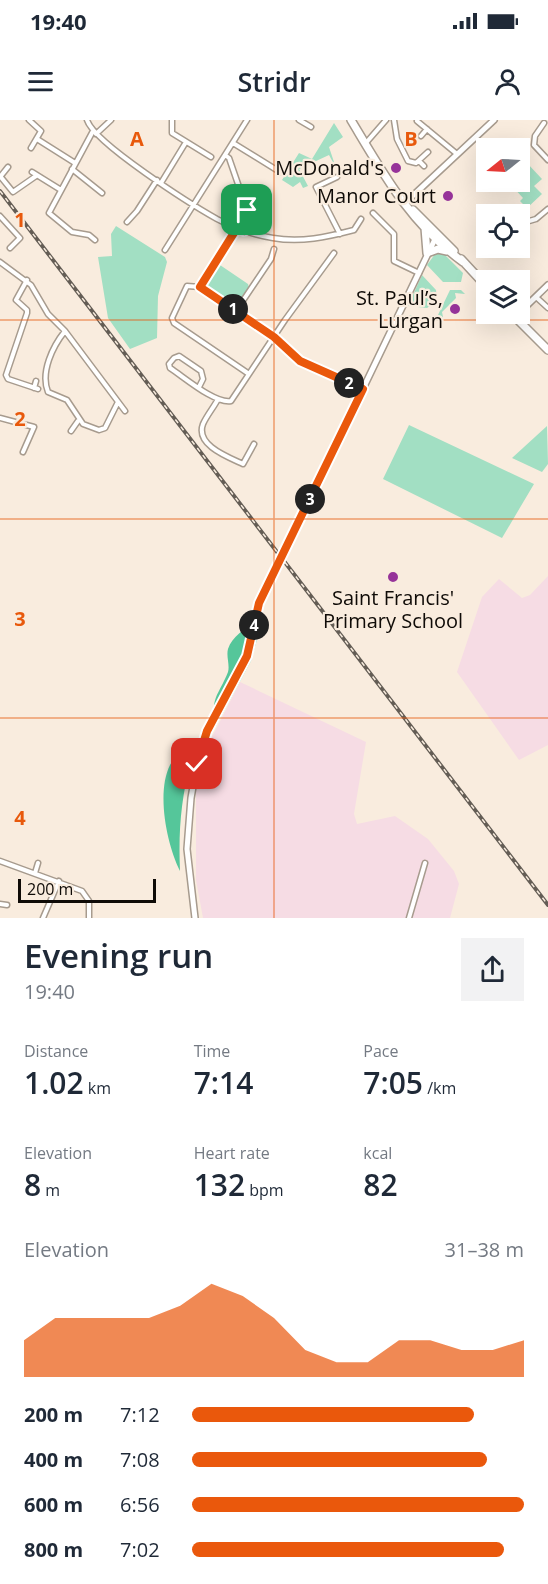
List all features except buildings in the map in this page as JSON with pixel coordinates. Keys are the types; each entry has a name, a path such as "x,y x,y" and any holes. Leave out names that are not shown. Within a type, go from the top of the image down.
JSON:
{"highway":[{"path":"351,120 384,179 476,276"},
{"path":"406,204 425,228 437,236 450,252 463,262"},
{"path":"425,228 427,253 438,249 450,252"},
{"path":"525,324 548,350"}],"main road":[{"path":"406,204 494,120"},
{"path":"195,918 187,849 191,798 197,764 207,731 247,656 259,603 437,236"},
{"path":"530,301 548,285"}],"street":[{"path":"29,120 40,129 31,147"},
{"path":"87,120 95,132 159,182 244,231 283,240 310,240 354,230 361,219"},
{"path":"94,240 89,235 72,232 49,213 75,163 95,132 111,120"},
{"path":"172,120 172,133 210,157"},
{"path":"165,250 247,120"},
{"path":"299,120 311,127"},
{"path":"394,120 397,139 408,161 413,164 428,152"},
{"path":"365,144 384,121"},
{"path":"417,121 457,154"},
{"path":"544,123 535,136 534,145 548,160"},
{"path":"421,136 428,129"},
{"path":"37,139 75,163"},
{"path":"127,222 159,182 186,142"},
{"path":"232,143 280,172"},
{"path":"225,155 229,158 247,210 248,219 244,231"},
{"path":"419,161 424,166"},
{"path":"8,167 0,177 13,192 34,174 61,190"},
{"path":"72,169 102,193"},
{"path":"337,177 316,187 340,234"},
{"path":"530,221 536,219 548,209"},
{"path":"373,215 394,234 394,261 419,273"},
{"path":"0,216 20,238 10,248"},
{"path":"200,287 237,228"},
{"path":"236,311 271,259 274,249"},
{"path":"199,387 203,379 201,371 179,356 174,358 169,364 170,368 199,387 218,399 231,401 334,254"},
{"path":"0,262 27,280 50,316 65,331 125,411"},
{"path":"27,280 16,300 27,310 27,313 6,375 8,379 36,389 36,381"},
{"path":"249,374 172,321 184,288 192,285 200,287 274,337 300,361 363,389"},
{"path":"536,296 548,308"},
{"path":"65,331 53,351 45,384 48,392 71,404 78,421 103,430 118,402"},
{"path":"218,399 203,425 202,433 210,447 242,463 254,444"},
{"path":"0,418 34,427 23,452"},
{"path":"70,431 78,421"},
{"path":"0,861 75,887 87,895 90,906 89,918"},
{"path":"35,873 38,863"},
{"path":"410,918 425,863"},
{"path":"43,918 59,881"},
{"path":"0,904 7,905"}],"shaded area":[{"path":"548,576 548,745 519,760 457,672 482,597 499,579 522,598 530,595"},
{"path":"240,682 366,742 354,814 357,824 395,816 428,839 454,871 459,884 450,918 203,918 196,880 196,788 205,751"}],"green space":[{"path":"334,123 343,137 329,147 336,168 329,155 299,169 308,186 303,188 300,182 293,187 282,180 299,153 312,159"},
{"path":"530,166 542,179 534,186 542,194 530,205 520,201 523,198 518,192 530,192"},
{"path":"116,226 165,257 167,262 158,296 157,338 130,349 108,318 98,257 112,256 111,234"},
{"path":"443,253 463,273 461,282 443,282 427,265 435,254"},
{"path":"220,265 248,284 249,288 235,305 206,287"},
{"path":"422,275 436,290 437,301 427,308 408,306"},
{"path":"450,290 461,290 465,294 455,293 456,298 442,312 443,317 438,321 402,318 404,315 437,317"},
{"path":"409,425 534,484 502,538 383,479"},
{"path":"547,426 548,464 542,472 512,458"},
{"path":"263,618 251,661 216,726 215,703 228,672 227,655 230,644 238,634"},
{"path":"196,744 187,776 182,807 180,871 167,833 164,790 172,762"}],"railway":[{"path":"0,191 548,905"}],"place":[{"name":"McDonald's","path":"396,168"},
{"name":"Manor Court","path":"448,196"},
{"name":"St. Paul’s, Lurgan","path":"455,309"},
{"name":"Saint Francis' Primary School","path":"393,577"}],"route":[{"path":"197,764 207,731 247,656 259,603 363,389 300,361 274,337 200,287 237,228 244,231 248,219 247,210"}]}
